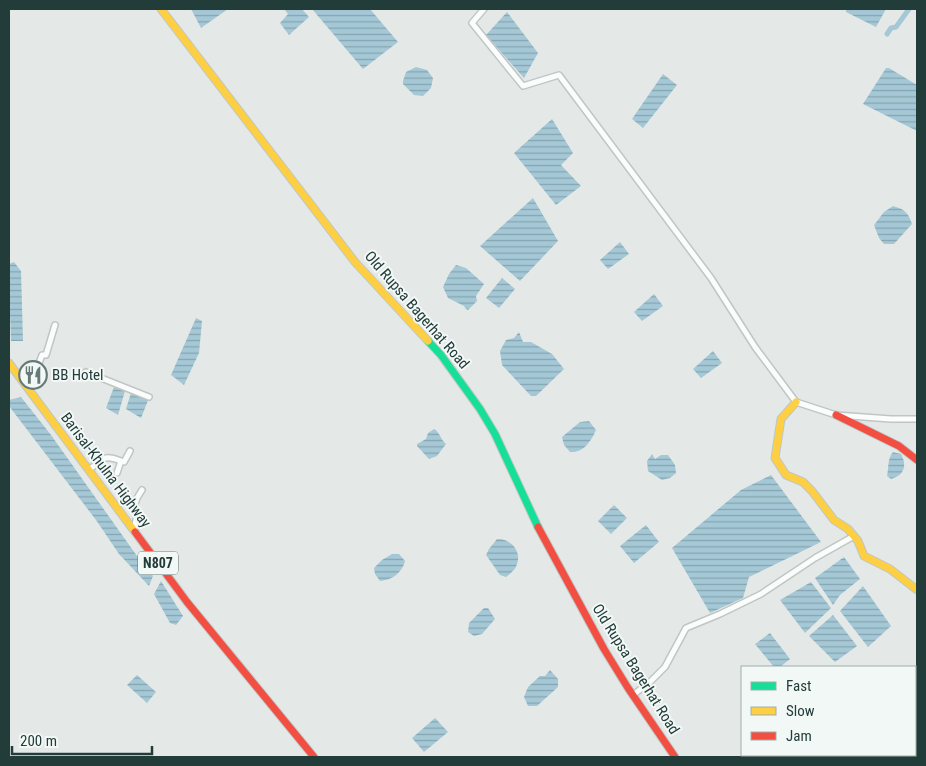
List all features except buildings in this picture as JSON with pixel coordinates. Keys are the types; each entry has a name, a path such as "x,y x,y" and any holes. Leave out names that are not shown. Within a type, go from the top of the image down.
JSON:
{"main road":[{"name":"Old Rupsa Bagerhat Road","path":"161,9 355,262 441,355 480,409 498,442 536,523 604,649 675,757"},
{"name":"Barisal-Khulna Highway","path":"9,363 187,602 314,757"},
{"path":"796,402 781,419 777,440 775,458 786,476 802,482 812,491 834,520 848,529 854,536 864,556 890,569 917,590"},
{"path":"836,415 899,446 917,460"}],"street":[{"path":"484,9 472,23 523,86 559,75 711,278 755,347 796,402 836,415 917,419"},
{"path":"29,390 42,355 46,355 55,325"},
{"path":"86,372 149,397"},
{"path":"89,470 104,458 110,457 124,462 130,451"},
{"path":"117,473 121,461"},
{"path":"134,530 137,515 134,507 142,490"},
{"path":"633,694 650,682 665,667 686,628 761,594 815,558 854,536"}],"water":[{"path":"191,9 228,9 201,28"},
{"path":"284,9 302,9 309,17 289,35 280,23 288,14"},
{"path":"312,9 370,9 398,42 363,69"},
{"path":"846,9 886,9 876,27 846,12"},
{"path":"507,12 538,53 524,78 486,35"},
{"path":"416,67 427,70 433,78 431,88 423,96 414,95 403,84 406,72"},
{"path":"886,68 917,85 917,131 863,104"},
{"path":"663,74 677,85 643,128 632,119"},
{"path":"552,119 573,153 561,165 581,186 556,205 514,153"},
{"path":"533,198 558,241 520,281 480,246"},
{"path":"893,206 905,212 912,224 894,244 884,244 879,238 874,225 884,212"},
{"path":"620,242 629,254 608,269 600,260"},
{"path":"14,262 21,271 23,341 11,341 9,264"},
{"path":"456,265 466,268 484,284 476,296 477,301 468,310 448,298 443,287"},
{"path":"502,278 515,289 499,308 486,298"},
{"path":"654,294 663,306 642,321 634,312"},
{"path":"196,318 202,321 199,353 184,385 171,375"},
{"path":"519,332 523,342 531,342 552,354 564,369 536,396 531,396 502,365 500,351 506,340 514,338"},
{"path":"713,351 722,363 701,378 693,369"},
{"path":"114,387 125,391 118,415 106,408"},
{"path":"131,393 149,398 141,418 126,409"},
{"path":"21,397 51,435 153,576 149,586 119,554 96,520 9,406 9,400"},
{"path":"589,421 596,430 592,438 579,451 570,452 564,445 562,437 580,422"},
{"path":"434,429 446,444 437,456 429,459 417,444 426,439 428,433"},
{"path":"893,452 901,454 904,469 899,475 891,479 887,476 889,461"},
{"path":"652,454 655,459 661,455 668,455 675,465 676,473 670,478 662,480 648,471 647,461"},
{"path":"771,475 821,542 749,577 743,598 710,613 672,548 741,490"},
{"path":"614,505 627,518 611,534 598,521"},
{"path":"646,525 659,542 634,563 620,546"},
{"path":"497,539 510,543 518,554 516,566 506,577 500,575 486,555"},
{"path":"392,554 399,554 405,561 404,565 396,575 380,581 375,574 374,568"},
{"path":"844,557 860,579 840,595 833,605 815,578"},
{"path":"161,581 183,616 176,625 170,623 154,594"},
{"path":"811,582 831,608 805,633 780,600"},
{"path":"863,586 891,626 868,647 840,611"},
{"path":"484,608 488,608 495,619 482,634 474,636 468,632 469,623"},
{"path":"833,615 857,646 835,662 809,636"},
{"path":"770,633 790,659 781,666 773,666 755,644"},
{"path":"550,670 558,679 558,687 537,706 528,706 524,697 528,687 540,676 545,676"},
{"path":"137,675 156,692 147,703 127,685"},
{"path":"435,718 448,732 424,752 412,738"}],"waterway":[{"path":"887,34 891,28 896,27 909,9"}],"traffic: fast":[{"path":"428,341 441,355 480,409 495,434 538,527"}],"traffic: slow":[{"path":"161,9 355,262 428,341"},
{"path":"9,363 135,532"},
{"path":"796,402 781,419 775,458 786,475 803,482 834,520 848,529 858,541 864,556 890,569 917,590"}],"traffic: jam":[{"path":"836,415 899,446 917,460"},
{"path":"538,527 604,649 675,757"},
{"path":"135,532 187,602 314,757"}],"place":[{"name":"BB Hotel","path":"33,375"}]}
